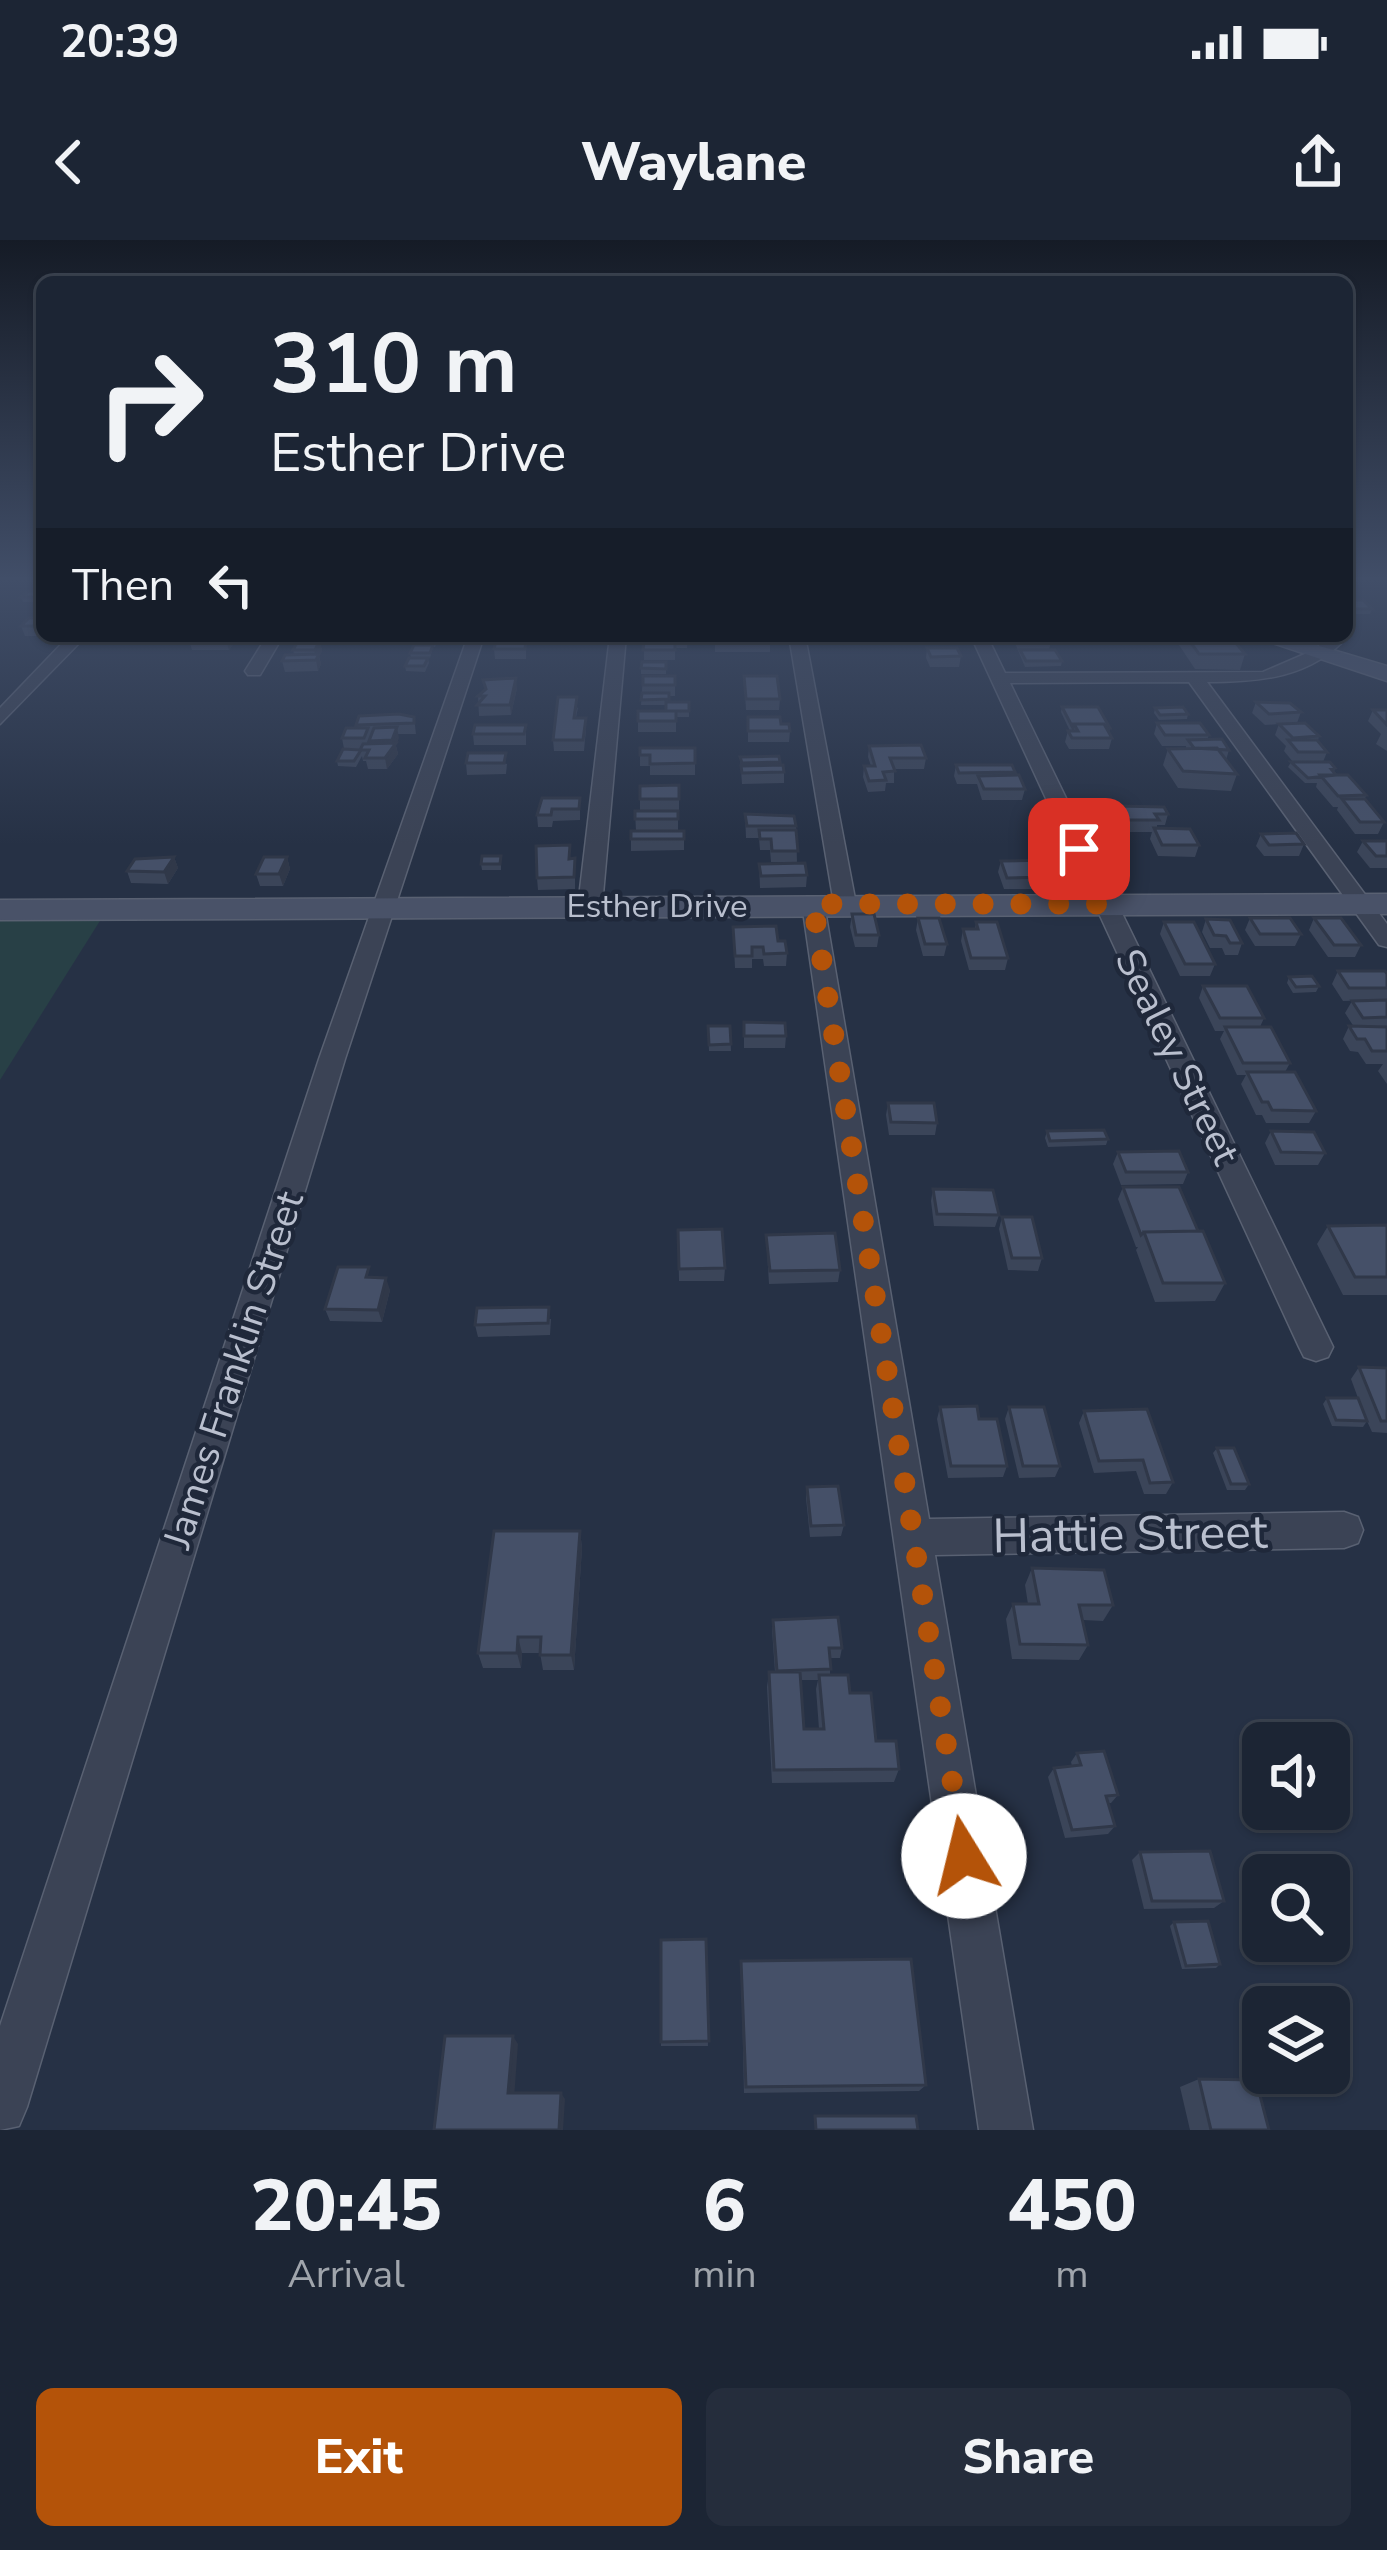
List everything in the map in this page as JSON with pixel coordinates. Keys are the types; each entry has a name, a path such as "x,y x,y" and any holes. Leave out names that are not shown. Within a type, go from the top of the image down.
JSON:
{"street":[{"path":"0,719 48,668"},
{"name":"James Franklin Street","path":"0,2108 332,1059 388,908 466,668"},
{"path":"590,906 615,668"},
{"path":"801,668 916,1537 1006,2130"},
{"name":"Sealey Street","path":"994,668 1316,1346"},
{"path":"999,678 1265,677 1283,668"},
{"path":"1195,678 1374,904 1387,940"},
{"name":"Esther Drive","path":"0,910 1374,904"},
{"name":"Hattie Street","path":"916,1537 1344,1530"}],"green space":[{"path":"103,916 0,1080 0,917"}],"building":[{"path":"643,676 675,676 675,685 643,685"},
{"path":"744,676 777,676 780,699 746,699"},
{"path":"516,678 510,705 477,705 485,696 478,696 486,689 483,680"},
{"path":"642,693 669,693 669,699 641,700"},
{"path":"558,697 577,697 574,718 586,718 583,740 553,740"},
{"path":"666,702 689,702 689,711 666,711"},
{"path":"1256,702 1290,703 1301,712 1269,714"},
{"path":"1062,707 1098,707 1110,728 1074,724 1073,728"},
{"path":"1183,707 1188,714 1160,715 1155,708"},
{"path":"1373,710 1387,710 1387,725"},
{"path":"638,711 676,711 676,721 638,721"},
{"path":"359,716 414,717 414,723 356,725"},
{"path":"748,717 780,717 790,731 748,731"},
{"path":"1157,723 1200,723 1209,735 1165,735"},
{"path":"1305,723 1319,736 1293,738 1279,724"},
{"path":"1074,724 1104,724 1112,738 1072,738 1068,731 1078,731"},
{"path":"475,725 526,725 524,734 473,734"},
{"path":"397,727 392,740 369,741 374,728"},
{"path":"346,728 368,728 364,738 342,738"},
{"path":"1222,739 1229,750 1194,748 1188,740"},
{"path":"1288,740 1317,740 1327,752 1298,752"},
{"path":"396,743 385,758 365,758 369,750 360,750 363,744"},
{"path":"921,745 926,758 890,758 895,771 883,772 886,780 869,781 864,766 875,766 869,746"},
{"path":"640,748 695,748 695,763 650,764 650,755 640,755"},
{"path":"1217,748 1237,774 1183,771 1168,749"},
{"path":"343,749 361,750 354,761 337,761"},
{"path":"468,753 506,753 504,763 466,763"},
{"path":"779,756 780,762 742,763 740,757"},
{"path":"1291,762 1330,762 1336,775 1308,778"},
{"path":"783,765 784,772 742,773 741,766"},
{"path":"956,765 1012,765 1015,772 959,773"},
{"path":"1019,775 1025,789 984,789 978,776"},
{"path":"1320,775 1348,775 1366,795 1338,796"},
{"path":"679,785 679,799 640,799 640,786"},
{"path":"542,798 580,798 579,809 552,809 551,815 537,815"},
{"path":"1342,799 1365,799 1384,822 1360,822"},
{"path":"1119,806 1164,807 1168,814 1155,814 1159,820 1126,820"},
{"path":"635,811 678,811 678,819 635,819"},
{"path":"745,814 794,816 796,826 747,826"},
{"path":"1154,828 1190,829 1199,845 1162,845"},
{"path":"759,830 796,830 798,851 772,851 771,839 760,839"},
{"path":"631,831 684,831 684,839 631,839"},
{"path":"1296,833 1304,844 1269,845 1261,834"},
{"path":"1363,841 1387,841 1387,856 1376,856"},
{"path":"570,845 574,877 537,878 536,846"},
{"path":"482,856 501,856 500,864 481,864"},
{"path":"174,857 164,872 127,871 135,859"},
{"path":"264,857 287,857 279,874 256,874"},
{"path":"1049,860 1051,877 1007,878 1001,861"},
{"path":"805,863 807,875 761,876 759,864"},
{"path":"852,914 874,914 879,935 856,935"},
{"path":"918,918 939,918 947,944 925,944"},
{"path":"1250,918 1290,918 1301,934 1260,934"},
{"path":"1314,918 1341,918 1361,945 1334,945"},
{"path":"1206,919 1230,920 1242,943 1214,935"},
{"path":"976,922 997,922 1008,958 971,958 963,929 978,929"},
{"path":"1164,922 1194,922 1215,964 1185,964"},
{"path":"776,926 778,941 785,941 787,953 764,954 763,947 752,947 752,956 735,956 733,927"},
{"path":"1338,971 1385,971 1387,988 1349,988"},
{"path":"1312,976 1319,986 1296,987 1289,977"},
{"path":"1203,986 1247,986 1264,1018 1220,1018"},
{"path":"1387,1000 1387,1017 1363,1018 1352,1001"},
{"path":"744,1022 785,1023 786,1036 744,1036"},
{"path":"708,1026 730,1026 731,1044 709,1045"},
{"path":"1349,1026 1387,1027 1387,1051 1372,1051"},
{"path":"1225,1027 1271,1027 1290,1063 1243,1063"},
{"path":"1247,1072 1295,1072 1316,1111 1272,1110 1268,1102 1262,1102"},
{"path":"888,1103 934,1103 937,1123 891,1122"},
{"path":"1104,1130 1108,1139 1050,1141 1047,1131"},
{"path":"1271,1131 1314,1132 1325,1153 1281,1152"},
{"path":"1179,1151 1188,1172 1126,1172 1118,1152"},
{"path":"1123,1187 1179,1187 1198,1231 1141,1235"},
{"path":"933,1189 993,1190 999,1215 937,1214"},
{"path":"1002,1217 1032,1217 1042,1258 1012,1258"},
{"path":"1387,1225 1387,1277 1355,1277 1328,1226"},
{"path":"722,1229 725,1268 679,1269 678,1230"},
{"path":"1203,1231 1225,1283 1163,1283 1144,1232"},
{"path":"835,1233 840,1270 770,1271 766,1235"},
{"path":"338,1267 369,1267 366,1277 386,1278 378,1310 325,1309"},
{"path":"549,1307 548,1323 475,1325 477,1308"},
{"path":"1359,1367 1387,1368 1387,1421 1381,1421"},
{"path":"1327,1398 1358,1398 1367,1421 1336,1420"},
{"path":"977,1406 979,1419 997,1419 1007,1466 951,1466 940,1407"},
{"path":"1009,1407 1044,1407 1060,1466 1023,1466"},
{"path":"1147,1409 1173,1482 1150,1483 1143,1460 1099,1461 1084,1411"},
{"path":"1217,1448 1234,1448 1249,1484 1231,1484"},
{"path":"838,1486 844,1525 811,1526 807,1487"},
{"path":"494,1531 580,1531 571,1655 540,1655 541,1637 518,1637 517,1653 478,1653"},
{"path":"1032,1568 1104,1570 1113,1605 1079,1605 1088,1645 1020,1644 1013,1604 1039,1604"},
{"path":"838,1617 842,1648 829,1648 831,1669 777,1671 773,1620"},
{"path":"769,1672 800,1672 804,1729 824,1729 819,1675 848,1675 850,1693 871,1693 876,1741 896,1741 899,1769 774,1770"},
{"path":"1104,1751 1118,1795 1106,1796 1115,1826 1072,1830 1054,1768 1081,1765 1077,1753"},
{"path":"1210,1851 1224,1901 1152,1901 1140,1852"},
{"path":"1208,1921 1220,1964 1186,1966 1174,1922"},
{"path":"706,1939 709,2041 661,2042 661,1940"},
{"path":"911,1959 926,2085 746,2087 741,1961"},
{"path":"445,2036 513,2036 508,2093 561,2093 559,2130 434,2130"},
{"path":"1199,2079 1242,2080 1242,2094 1260,2094 1269,2130 1211,2130"},
{"path":"815,2116 916,2116 918,2130 816,2130"}],"route":[{"path":"964,1856 813,904 1104,904 1079,849"}]}
